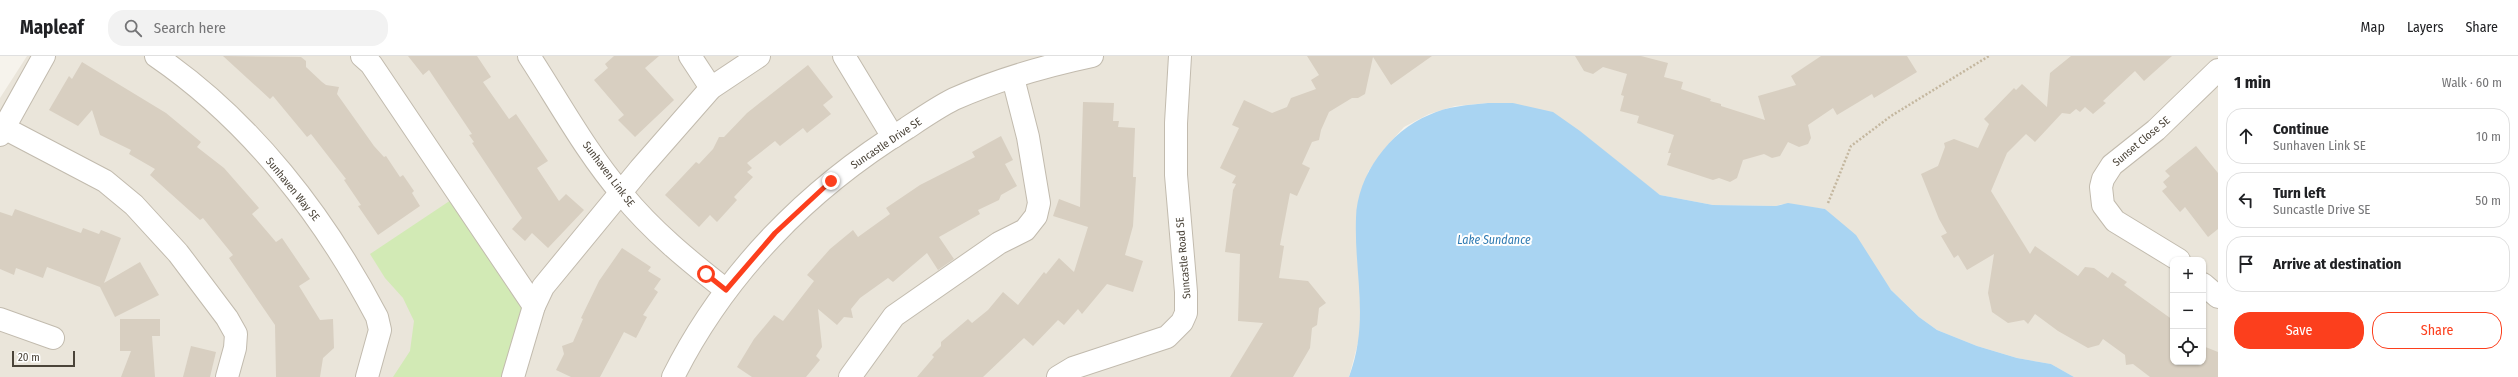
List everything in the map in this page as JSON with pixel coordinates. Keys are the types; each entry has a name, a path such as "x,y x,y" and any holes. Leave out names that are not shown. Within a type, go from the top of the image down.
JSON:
{"street":[{"path":"44,56 2,132 105,181 134,205 178,253 227,318 236,334 235,348 227,377"},
{"name":"Sunhaven Way SE","path":"156,56 214,102 236,123 283,173 315,212 377,317 380,330 367,377"},
{"path":"362,56 371,64 534,306"},
{"name":"Sunhaven Link SE","path":"529,56 599,164 621,194 656,231 726,290"},
{"path":"690,56 711,88"},
{"path":"513,377 534,306 543,287 711,88 759,56"},
{"path":"844,56 893,137"},
{"name":"Suncastle Drive SE","path":"673,377 701,327 726,290 775,233 802,206 831,181 893,137 952,100 1040,68 1092,56"},
{"name":"Suncastle Road SE","path":"1058,377 1073,368 1167,337 1182,322 1186,313 1187,297 1176,175 1176,123 1180,56"},
{"name":"Sunset Close SE","path":"2174,257 2115,221 2103,205 2101,187 2103,179 2112,165 2156,130 2218,70"},
{"path":"850,377 894,316 999,243 1025,230 1036,216 1039,203 1028,137 1013,78"},
{"path":"2206,287 2218,297"},
{"path":"0,319 53,338"}],"path":[{"path":"1828,203 1851,146 1891,116 1989,56"}],"shaded area":[{"path":"27,56 2218,56 2218,377 2074,377 2051,364 2017,358 1977,346 1937,330 1919,317 1891,290 1834,218 1825,209 1782,204 1776,206 1713,205 1660,195 1629,172 1513,103 1488,103 1455,106 1429,114 1404,127 1385,148 1368,172 1357,253 1362,313 1360,335 1349,377 0,377 0,98"}],"green space":[{"path":"454,198 524,311 504,377 393,377 410,351 414,321 403,298 385,278 370,254"}],"water":[{"name":"Lake Sundance","path":"1488,103 1513,103 1553,112 1580,131 1660,195 1713,205 1776,206 1788,203 1825,209 1856,235 1891,290 1919,317 1937,330 1977,346 2017,358 2051,364 2074,377 1349,377 1359,336 1360,317 1356,218 1362,186 1369,171 1378,156 1389,143 1415,122 1436,112 1458,106"}],"building":[{"path":"223,56 301,57 306,61 306,67 322,82 326,85 339,87 337,94 374,146 384,157 386,156 400,177 403,175 414,191 412,193 420,206 378,235 358,206 361,205 344,180 346,179 311,134 307,137 273,96 270,99"},
{"path":"408,56 477,56 491,77 483,82 509,119 516,114 548,161 537,168 559,201 566,194 584,210 548,248 532,233 525,241 512,229 522,218 472,143 474,142 469,135 472,134 429,70 423,75"},
{"path":"614,56 659,56 645,68 674,100 635,137 618,120 624,115 594,80 608,68 605,64"},
{"path":"1307,56 1432,56 1391,85 1373,57 1365,94 1358,98 1352,98 1329,112 1321,130 1319,140 1312,142 1302,164 1310,168 1297,196 1290,193 1280,245 1284,246 1279,278 1308,281 1326,303 1319,308 1317,325 1312,328 1310,348 1293,377 1230,377 1263,323 1238,321 1240,254 1225,252 1233,190 1236,184 1232,183 1236,176 1220,168 1239,128 1232,125 1244,100 1272,113 1287,107 1291,98 1316,89 1311,80 1319,75"},
{"path":"1575,56 1641,56 1668,63 1664,77 1683,82 1681,89 1711,99 1710,101 1721,104 1721,106 1765,120 1758,96 1796,85 1791,76 1821,56 1907,56 1917,72 1874,98 1872,94 1837,115 1833,108 1808,125 1811,138 1808,144 1799,147 1788,142 1780,156 1772,158 1764,154 1743,160 1737,178 1730,182 1719,178 1713,180 1667,165 1671,153 1668,153 1674,135 1637,123 1639,116 1620,111 1624,96 1621,95 1627,74 1603,67 1593,74 1584,71"},
{"path":"2071,56 2172,56 2144,81 2135,71 2103,101 2106,103 2093,114 2085,107 2080,112 2076,109 2070,114 2062,113 2035,142 2026,134 2007,153 1991,191 2030,254 2035,246 2078,276 2085,267 2094,268 2108,278 2112,272 2127,282 2124,285 2170,318 2170,365 2206,365 2206,347 2218,352 2218,377 2150,377 2133,364 2126,365 2125,355 2103,339 2099,345 2088,348 2058,331 2035,314 2028,324 2024,320 2008,323 1992,312 1988,293 1994,254 1967,270 1958,255 1954,258 1941,236 1947,233 1939,219 1921,174 1938,166 1945,147 1944,143 1954,139 1978,148 1989,124 1984,119 2014,88 2016,90 2022,84 2047,107 2050,73"},
{"path":"82,62 166,113 201,142 197,147 224,168 259,208 252,214 276,242 282,238 310,279 299,286 320,320 333,319 334,348 323,358 320,377 276,377 275,325 229,258 233,255 203,218 200,220 150,175 155,169 129,154 131,150 100,135 92,110 78,126 49,110 69,76 72,79"},
{"path":"808,65 833,97 823,105 831,114 807,133 803,128 780,146 775,141 747,163 752,168 747,172 753,177 734,197 737,200 717,222 710,215 699,227 665,195 696,162 699,164 713,149 719,137 724,137 747,113"},
{"path":"1083,102 1114,103 1113,121 1119,121 1118,127 1135,128 1133,177 1136,177 1133,226 1125,255 1143,261 1133,292 1107,284 1082,314 1078,309 1064,325 1058,320 1033,346 1024,338 983,377 917,377 934,357 932,355 941,346 941,342 968,319 972,323 988,310 1003,292 1018,305 1044,272 1046,274 1059,258 1074,272 1088,227 1053,216 1059,199 1080,207"},
{"path":"1001,136 1013,160 1005,164 1017,186 1001,195 999,200 978,210 980,214 939,237 954,259 938,270 927,253 893,282 888,278 860,298 851,309 853,318 844,317 837,325 818,309 822,347 816,356 820,360 806,377 752,377 737,367 754,339 774,315 783,321 814,281 807,275 830,249 853,230 858,237 890,214 886,208 920,185 975,157 972,152"},
{"path":"2196,146 2218,173 2218,229 2208,237 2185,207 2180,212 2162,191 2167,187 2163,182 2170,176 2165,171"},
{"path":"15,209 81,233 83,228 99,234 101,230 121,238 104,283 140,262 159,295 115,317 100,287 47,267 43,278 16,268 14,275 0,269 0,212 12,216"},
{"path":"622,248 651,267 648,271 661,279 654,289 658,292 643,315 647,317 636,338 624,332 600,377 571,377 556,370 564,354 562,346 573,342 583,319 581,318 599,281"},
{"path":"120,319 160,319 160,336 152,336 155,377 121,377 131,351 120,351"},
{"path":"191,346 216,352 210,377 183,377"}],"route":[{"path":"706,274 726,290 775,233 802,206 831,181"}]}
